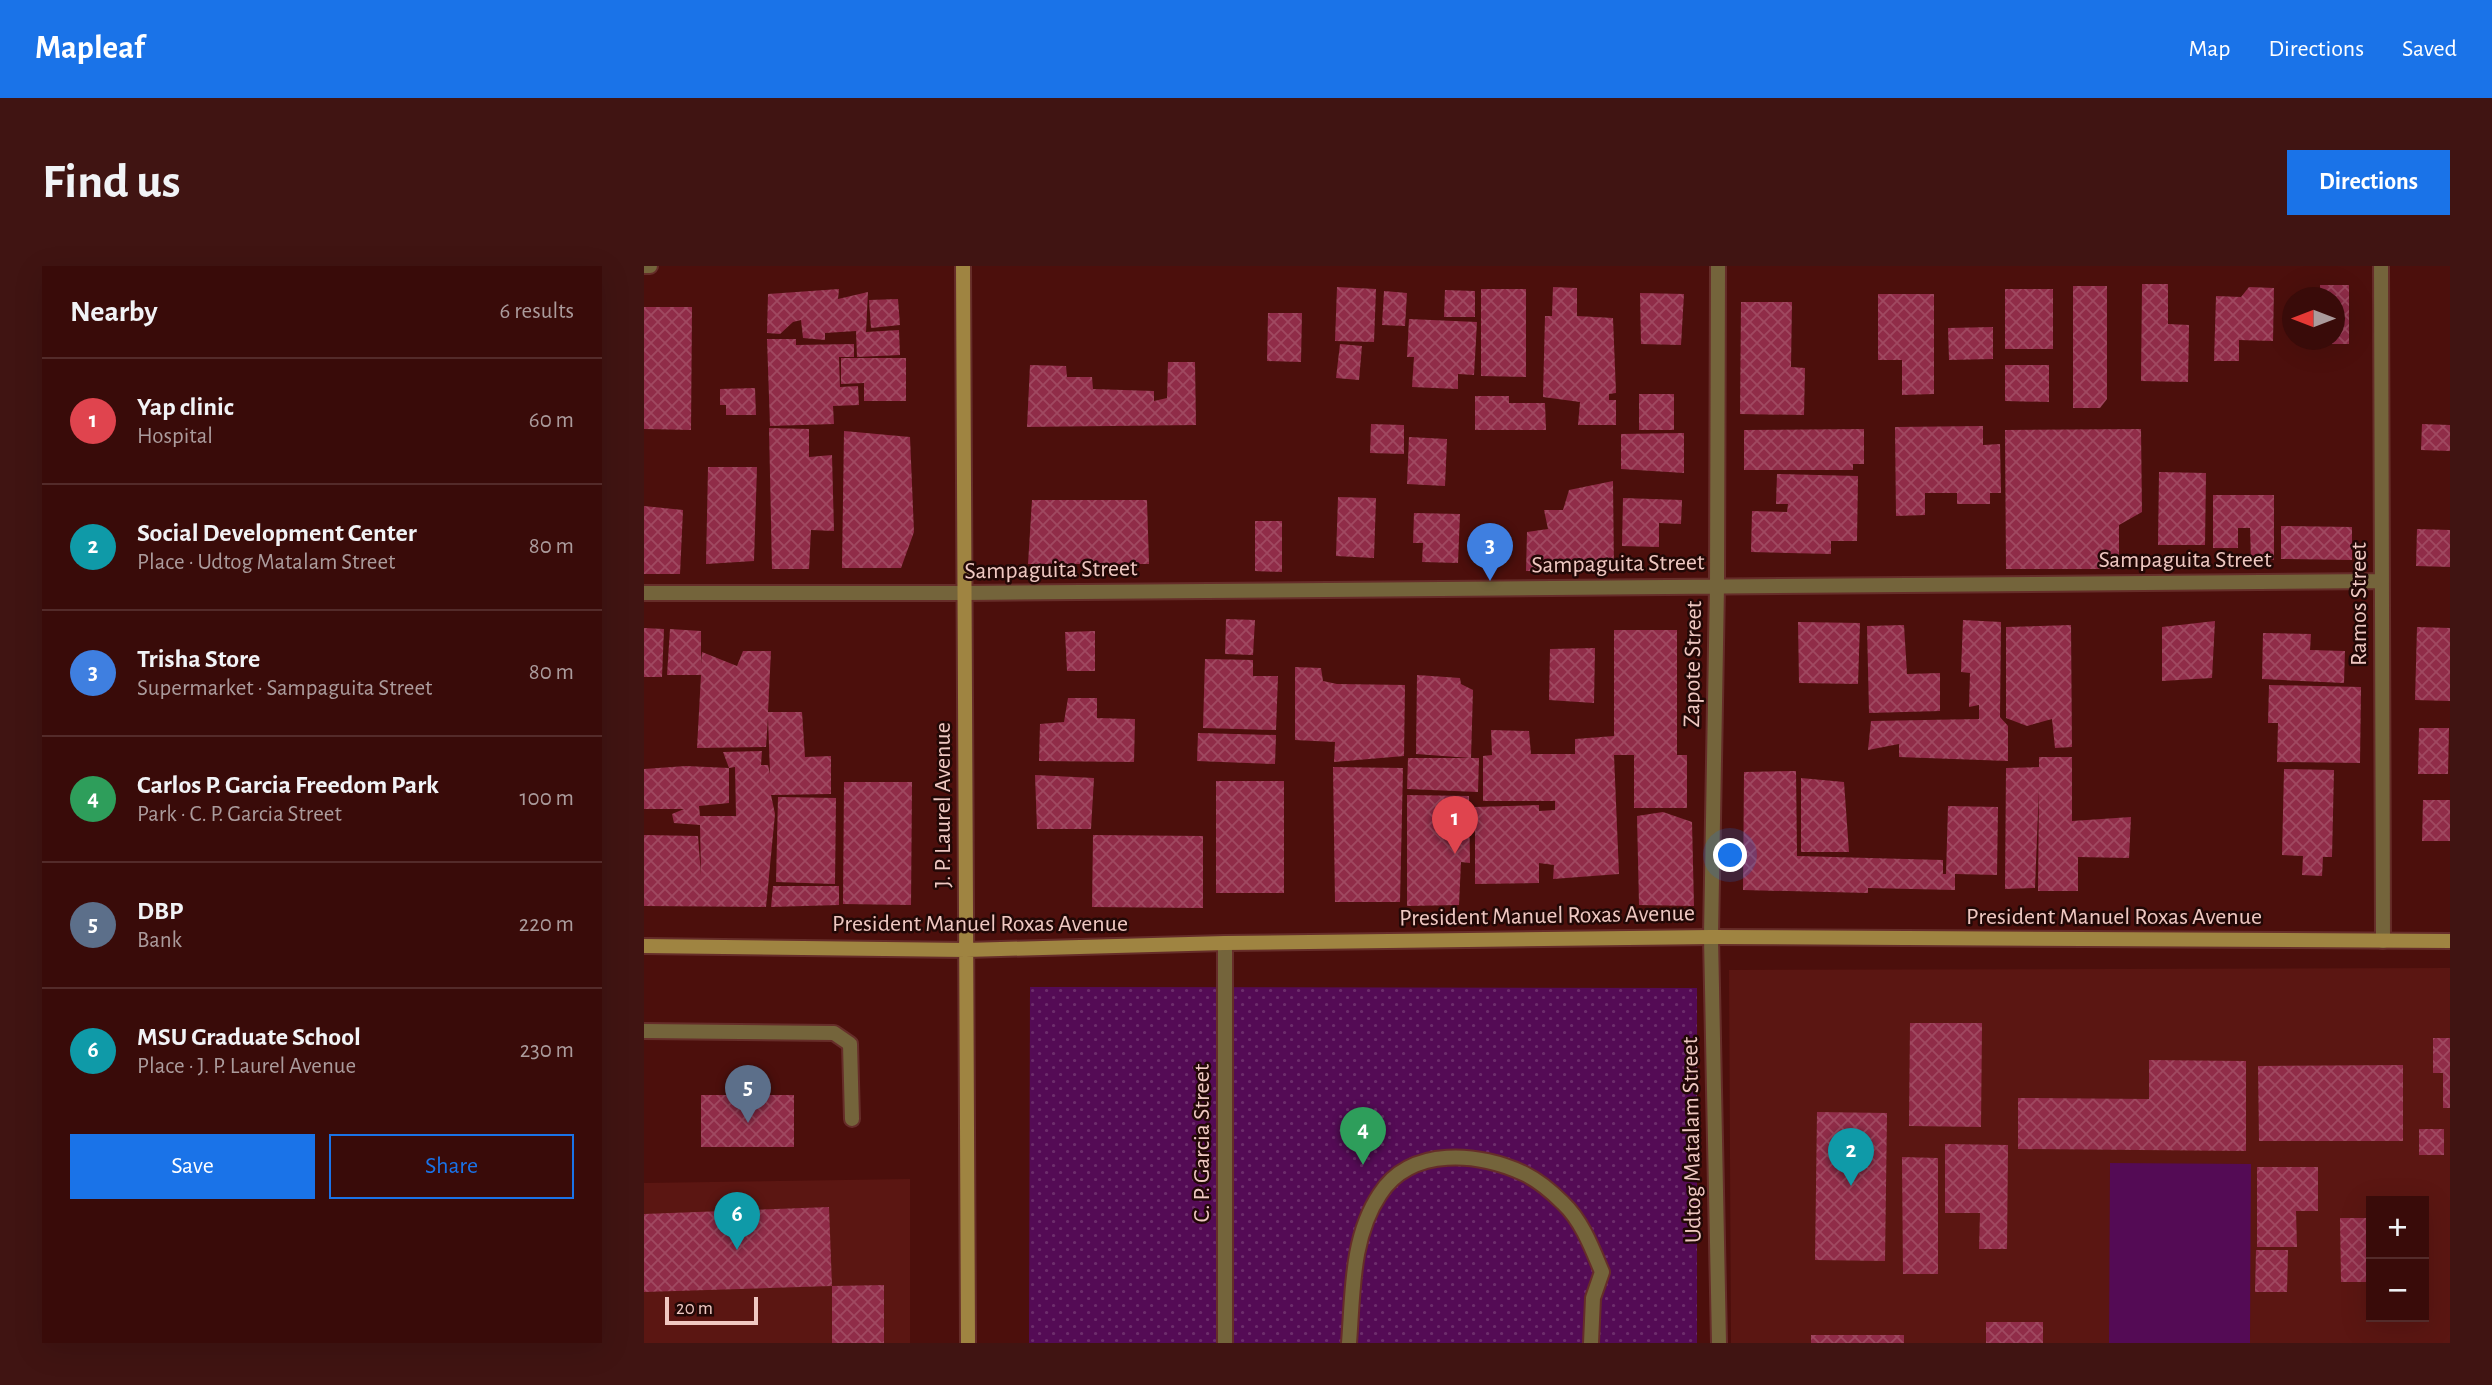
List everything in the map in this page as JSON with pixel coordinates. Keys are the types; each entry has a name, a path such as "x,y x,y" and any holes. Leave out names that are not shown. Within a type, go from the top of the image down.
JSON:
{"main road":[{"name":"J. P. Laurel Avenue","path":"963,266 968,1343"},
{"name":"President Manuel Roxas Avenue","path":"644,946 966,950 1225,943 1711,937 2450,942"}],"street":[{"path":"644,266 650,266"},
{"name":"Zapote Street","path":"1711,937 1717,586 1718,266"},
{"name":"Ramos Street","path":"2381,266 2384,941"},
{"name":"Sampaguita Street","path":"644,593 965,593 2382,581"},
{"name":"Udtog Matalam Street","path":"1711,937 1719,1343"},
{"name":"C. P. Garcia Street","path":"1225,943 1225,1343"},
{"path":"644,1031 834,1033 850,1044 852,1119"},
{"path":"1349,1343 1356,1261 1366,1217 1381,1191 1401,1172 1427,1160 1461,1157 1496,1163 1527,1175 1564,1203 1586,1234 1602,1272 1593,1298 1591,1343"}],"shaded area":[{"path":"2450,968 2450,1343 1731,1343 1729,970"},
{"path":"1030,987 1697,988 1697,1343 1029,1343"},
{"path":"2110,1163 2251,1164 2250,1343 2109,1343"},
{"path":"910,1179 910,1343 644,1343 644,1183"}],"building":[{"path":"2142,284 2168,284 2168,324 2189,325 2188,382 2141,381"},
{"path":"2349,285 2349,344 2345,344 2345,287 2320,287"},
{"path":"2073,286 2107,286 2107,399 2100,408 2073,408"},
{"path":"1337,287 1376,289 1374,342 1335,341"},
{"path":"1553,287 1577,288 1577,316 1613,318 1616,393 1609,394 1609,400 1616,400 1616,425 1578,425 1580,402 1543,397 1545,316 1552,316"},
{"path":"2249,287 2274,288 2273,341 2239,340 2239,361 2214,361 2216,296 2241,297"},
{"path":"839,289 838,299 868,292 866,332 899,330 900,355 857,357 856,331 825,333 825,340 803,338 801,320 793,322 780,334 767,333 768,294"},
{"path":"1481,289 1526,289 1526,377 1481,376"},
{"path":"2005,289 2053,289 2053,349 2005,349"},
{"path":"1445,290 1475,291 1475,317 1444,317"},
{"path":"1384,291 1407,293 1405,326 1382,325"},
{"path":"1640,293 1684,294 1681,345 1641,344"},
{"path":"1878,294 1934,294 1934,394 1902,395 1902,360 1878,360"},
{"path":"898,299 900,325 871,328 869,300"},
{"path":"1741,302 1792,302 1791,367 1805,368 1804,415 1740,414"},
{"path":"644,307 692,307 691,430 644,429"},
{"path":"1268,313 1302,313 1301,362 1267,361"},
{"path":"1409,319 1477,322 1474,375 1458,374 1458,389 1412,387 1414,357 1407,357"},
{"path":"1993,327 1993,359 1949,360 1948,328"},
{"path":"767,339 796,339 796,345 854,344 854,357 839,357 840,387 858,386 859,405 833,406 834,424 770,426"},
{"path":"1340,344 1362,346 1359,380 1336,378"},
{"path":"841,358 906,358 906,401 864,401 864,383 841,384"},
{"path":"1168,362 1195,362 1196,425 1027,427 1030,365 1066,366 1067,377 1092,377 1093,389 1154,391 1154,401 1167,398"},
{"path":"2005,365 2049,365 2049,402 2005,401"},
{"path":"755,388 756,415 726,415 726,405 720,405 720,389"},
{"path":"1639,394 1674,394 1674,430 1639,430"},
{"path":"1475,396 1509,396 1509,403 1545,403 1546,430 1475,430"},
{"path":"1371,424 1404,425 1404,454 1370,453"},
{"path":"2422,424 2450,425 2450,451 2421,450"},
{"path":"1983,426 1983,445 2000,444 2001,493 1990,493 1990,504 1957,504 1957,493 1925,493 1925,515 1896,516 1895,427"},
{"path":"769,428 809,429 809,457 832,455 834,531 811,530 809,569 772,569"},
{"path":"1864,429 1864,464 1853,464 1853,470 1744,470 1744,430"},
{"path":"2141,429 2142,512 2119,525 2119,569 2006,569 2005,430"},
{"path":"844,431 910,437 914,532 901,568 842,568"},
{"path":"1684,433 1684,473 1621,469 1621,434"},
{"path":"1409,437 1447,439 1445,486 1407,484"},
{"path":"708,467 757,467 754,561 706,564"},
{"path":"2159,472 2206,473 2205,545 2158,545"},
{"path":"1777,474 1858,476 1857,541 1831,541 1831,554 1751,552 1752,511 1787,512 1788,504 1776,504"},
{"path":"1613,481 1614,572 1526,571 1527,532 1548,529 1544,510 1563,510 1569,490"},
{"path":"2213,495 2274,495 2274,560 2251,560 2250,528 2238,528 2238,548 2213,548"},
{"path":"1338,497 1376,498 1374,558 1336,556"},
{"path":"1623,498 1682,500 1681,524 1659,523 1659,547 1622,546"},
{"path":"1032,500 1147,500 1149,564 1028,564"},
{"path":"644,506 683,510 680,574 644,574"},
{"path":"1414,513 1460,514 1458,563 1422,562 1423,543 1413,543"},
{"path":"1255,521 1282,521 1282,572 1255,571"},
{"path":"2281,526 2352,527 2352,560 2281,559"},
{"path":"2417,529 2450,530 2450,567 2416,566"},
{"path":"1226,619 1255,620 1253,655 1225,654"},
{"path":"1963,620 2001,622 2000,717 2008,726 2008,761 1899,757 1899,744 1868,750 1871,721 1979,719 1979,705 1969,707 1970,673 1961,672"},
{"path":"2215,621 2212,678 2162,681 2162,627"},
{"path":"1798,622 1860,623 1858,684 1799,683"},
{"path":"1904,625 1907,674 1940,673 1940,711 1869,713 1867,626"},
{"path":"2071,625 2072,747 2055,748 2052,719 2027,726 2006,718 2006,627"},
{"path":"2417,627 2450,628 2450,701 2415,700"},
{"path":"644,628 664,629 662,677 644,677"},
{"path":"670,629 701,631 701,664 702,652 737,666 743,651 771,651 768,712 802,712 805,757 831,756 831,794 771,795 775,814 766,907 644,906 644,835 698,836 701,875 700,825 674,823 672,814 684,809 644,809 644,769 686,766 729,768 723,752 762,751 761,765 768,765 770,774 768,718 766,747 697,748 701,675 667,675","holes":["735,767 736,816 700,816 699,806 729,803 729,768"]},
{"path":"1614,630 1677,630 1677,755 1687,755 1687,808 1634,808 1634,755 1614,755 1619,874 1553,879 1554,865 1539,863 1539,883 1475,884 1475,807 1539,805 1539,811 1555,810 1555,801 1483,801 1483,756 1492,755 1491,730 1529,731 1531,754 1575,754 1575,739 1614,736"},
{"path":"1095,631 1095,671 1067,671 1065,632"},
{"path":"2263,633 2311,634 2310,650 2345,651 2344,683 2262,679"},
{"path":"1595,648 1594,703 1549,700 1550,649"},
{"path":"1205,659 1253,660 1253,676 1278,676 1276,730 1203,728"},
{"path":"1295,667 1321,668 1323,681 1337,684 1405,685 1404,756 1334,762 1335,742 1295,740"},
{"path":"1417,675 1460,678 1461,684 1473,690 1471,758 1416,754"},
{"path":"2269,685 2361,687 2360,763 2277,762 2278,723 2268,723"},
{"path":"1068,698 1097,698 1097,718 1135,719 1134,762 1039,761 1040,724 1064,722"},
{"path":"2419,728 2449,728 2448,774 2418,774"},
{"path":"1198,733 1276,735 1275,764 1197,761"},
{"path":"2039,757 2072,757 2072,821 2131,817 2129,858 2078,857 2078,891 2038,891 2039,788 2035,888 2005,889 2006,768 2039,767"},
{"path":"1408,758 1479,758 1478,792 1407,789"},
{"path":"1333,767 1403,768 1400,902 1335,902"},
{"path":"2284,769 2334,770 2332,857 2323,857 2322,876 2302,875 2303,856 2282,855"},
{"path":"1796,771 1797,856 1943,860 1943,874 1946,874 1948,806 1998,807 1997,875 1955,874 1955,890 1868,888 1868,893 1743,890 1744,772"},
{"path":"1035,775 1094,778 1091,829 1037,829"},
{"path":"1801,778 1844,782 1849,852 1801,852"},
{"path":"1216,781 1284,781 1284,893 1216,893"},
{"path":"844,782 912,782 911,905 843,904"},
{"path":"1407,795 1469,796 1470,863 1461,862 1459,905 1407,906"},
{"path":"778,797 836,798 835,884 776,882"},
{"path":"2423,800 2450,800 2450,841 2422,841"},
{"path":"1663,812 1692,822 1694,906 1639,905 1637,816"},
{"path":"1093,835 1203,836 1203,908 1092,907"},
{"path":"773,886 839,886 839,905 771,907"},
{"path":"1910,1023 1982,1023 1981,1127 1909,1126"},
{"path":"2433,1038 2450,1038 2450,1108 2443,1108 2443,1073 2433,1073"},
{"path":"2149,1060 2246,1061 2246,1151 2018,1149 2018,1098 2149,1099"},
{"path":"2403,1065 2403,1141 2259,1141 2258,1066"},
{"path":"701,1095 794,1095 794,1147 701,1147"},
{"path":"1817,1112 1887,1113 1885,1261 1815,1260"},
{"path":"2419,1129 2444,1129 2444,1155 2419,1155"},
{"path":"1945,1144 2008,1145 2007,1249 1979,1249 1980,1213 1945,1213"},
{"path":"1902,1157 1938,1158 1938,1274 1903,1274"},
{"path":"2257,1167 2318,1167 2318,1211 2296,1211 2297,1247 2257,1247"},
{"path":"829,1207 832,1286 644,1292 644,1214"},
{"path":"2340,1218 2366,1218 2366,1282 2341,1282"},
{"path":"2256,1250 2288,1250 2287,1292 2255,1292"},
{"path":"884,1285 884,1343 832,1343 832,1286"},
{"path":"1986,1322 2043,1322 2043,1343 1986,1343"},
{"path":"1811,1335 1904,1335 1904,1343 1811,1343"}],"place":[{"name":"Trisha Store","path":"1490,581"},
{"name":"Yap clinic","path":"1455,854"},
{"name":"DBP","path":"748,1123"},
{"name":"Carlos P. Garcia Freedom Park","path":"1363,1165"},
{"name":"Social Development Center","path":"1851,1186"},
{"name":"MSU Graduate School","path":"737,1250"}]}
